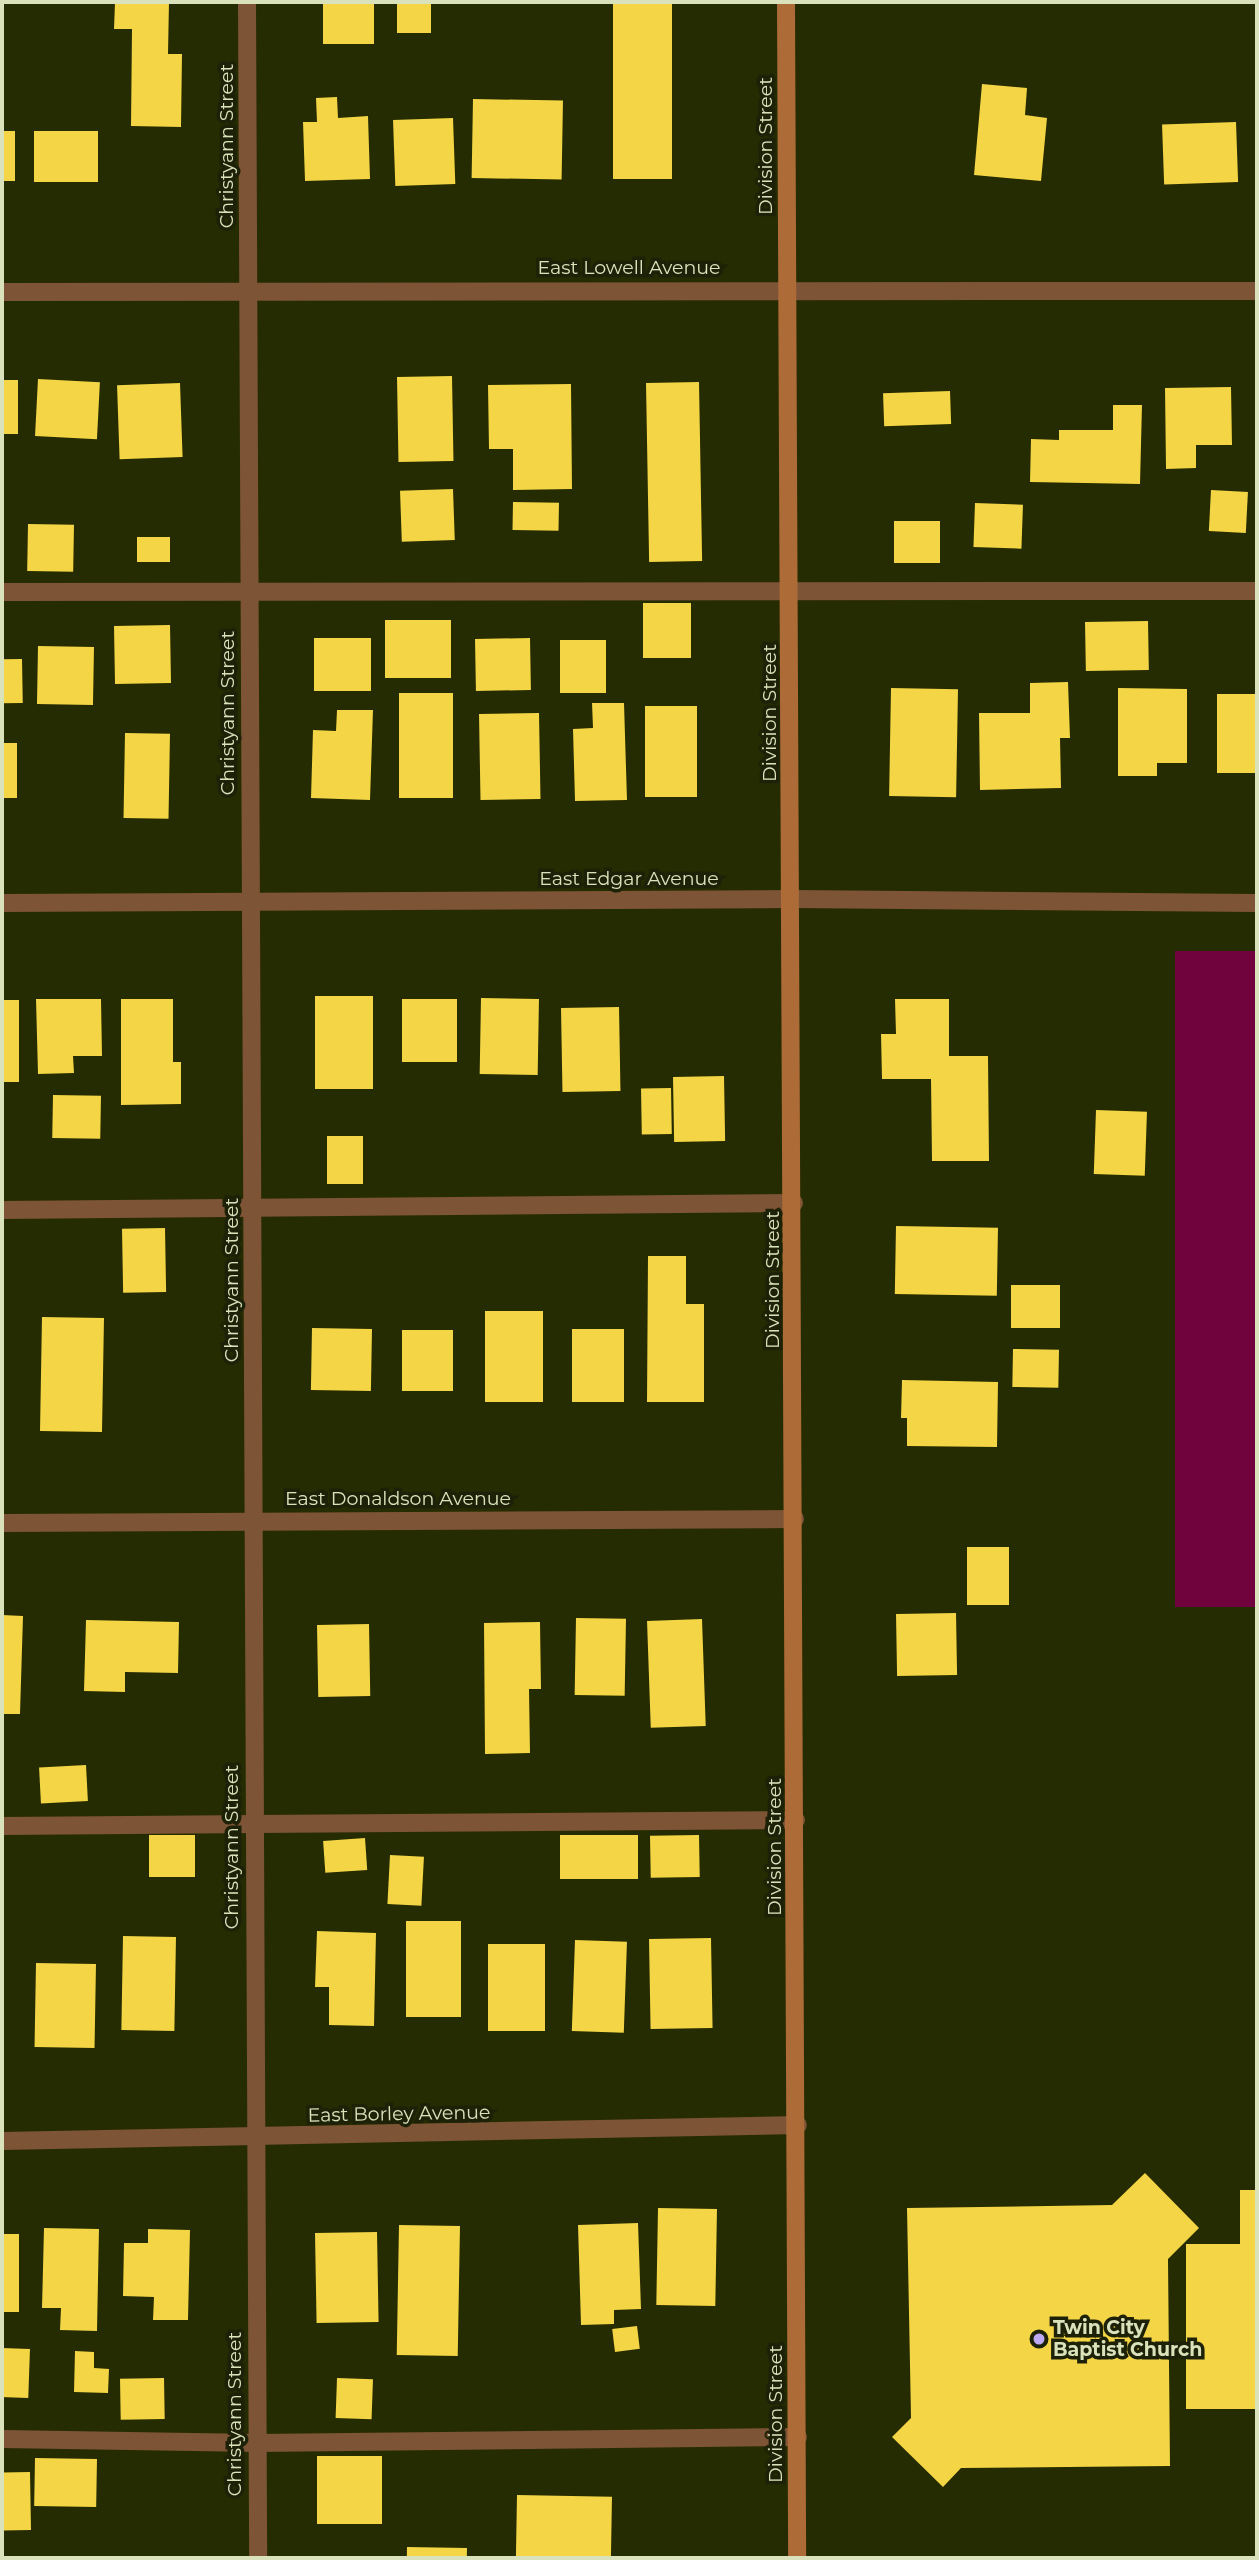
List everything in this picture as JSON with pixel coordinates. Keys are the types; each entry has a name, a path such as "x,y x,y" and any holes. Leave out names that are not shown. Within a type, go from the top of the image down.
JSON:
{"street":[{"name":"Christyann Street","path":"247,2 254,2139 258,2558"},
{"name":"Division Street","path":"786,2 798,2126 797,2558"},
{"name":"East Lowell Avenue","path":"2,292 788,288 1257,291"},
{"path":"2,592 1257,591"},
{"name":"East Edgar Avenue","path":"2,903 792,899 1257,903"},
{"path":"2,1210 794,1203"},
{"name":"East Donaldson Avenue","path":"2,1523 795,1519"},
{"path":"2,1826 253,1821 796,1821"},
{"name":"East Borley Avenue","path":"2,2141 254,2139 798,2126"},
{"path":"2,2439 257,2443 798,2437"}],"shaded area":[{"path":"1175,951 1257,951 1257,1607 1175,1607"}],"building":[{"path":"115,2 169,2 168,54 182,54 181,127 131,126 132,29 114,29"},
{"path":"323,2 374,2 374,44 323,44"},
{"path":"397,2 431,2 431,33 397,33"},
{"path":"613,2 672,2 672,179 613,179"},
{"path":"982,84 1027,88 1025,115 1047,118 1041,181 974,175"},
{"path":"337,97 338,118 368,116 370,179 305,181 303,122 317,122 316,98"},
{"path":"473,99 563,101 562,180 472,178"},
{"path":"453,118 455,184 395,186 393,120"},
{"path":"1236,122 1238,182 1164,185 1162,125"},
{"path":"2,131 15,131 15,181 2,181"},
{"path":"34,131 98,131 98,182 34,182"},
{"path":"452,376 453,461 398,462 397,377"},
{"path":"38,379 100,382 97,439 35,436"},
{"path":"2,380 18,380 18,434 2,434"},
{"path":"699,382 702,561 649,562 646,383"},
{"path":"180,383 183,457 120,459 117,385"},
{"path":"571,384 572,489 513,490 513,449 489,449 488,385"},
{"path":"1231,387 1232,445 1196,445 1196,468 1166,469 1165,388"},
{"path":"950,391 951,424 884,426 883,393"},
{"path":"1113,405 1142,405 1140,484 1030,482 1031,439 1059,440 1059,430 1113,430"},
{"path":"453,489 455,540 402,542 400,491"},
{"path":"1211,490 1248,492 1246,533 1209,531"},
{"path":"513,502 559,503 559,531 513,530"},
{"path":"975,503 1023,505 1021,549 973,547"},
{"path":"894,521 940,521 940,563 894,563"},
{"path":"28,524 74,525 73,572 27,571"},
{"path":"137,537 170,537 170,562 137,562"},
{"path":"643,603 691,603 691,658 643,658"},
{"path":"385,620 451,620 451,678 385,678"},
{"path":"1148,621 1149,670 1086,671 1085,622"},
{"path":"170,625 171,683 115,684 114,626"},
{"path":"314,638 371,638 371,691 314,691"},
{"path":"530,638 531,690 476,691 475,639"},
{"path":"560,640 606,640 606,693 560,693"},
{"path":"38,646 94,647 93,705 37,704"},
{"path":"2,659 22,659 23,703 3,703"},
{"path":"1068,682 1070,738 1060,738 1061,788 980,790 979,713 1030,713 1030,683"},
{"path":"891,688 958,689 956,797 889,796"},
{"path":"1118,688 1187,689 1187,763 1157,763 1157,776 1118,776"},
{"path":"399,693 453,693 453,798 399,798"},
{"path":"1217,694 1257,694 1257,773 1217,773"},
{"path":"592,703 624,703 627,800 575,801 573,729 593,728"},
{"path":"645,706 697,706 697,797 645,797"},
{"path":"337,710 373,710 370,800 311,798 313,730 336,731"},
{"path":"539,713 541,799 481,800 479,714"},
{"path":"125,733 170,734 169,819 124,818"},
{"path":"2,743 17,743 17,798 2,798"},
{"path":"315,996 373,996 373,1089 315,1089"},
{"path":"481,998 539,999 538,1075 480,1074"},
{"path":"36,999 101,999 102,1056 73,1056 74,1073 38,1074"},
{"path":"121,999 173,999 173,1062 181,1062 181,1104 121,1105"},
{"path":"402,999 457,999 457,1062 402,1062"},
{"path":"895,999 949,999 949,1056 988,1056 989,1161 932,1161 931,1079 882,1079 881,1034 896,1034"},
{"path":"2,1000 19,1000 19,1082 2,1082"},
{"path":"619,1007 620,1091 562,1092 561,1008"},
{"path":"724,1076 725,1141 674,1142 673,1077"},
{"path":"671,1088 672,1134 642,1135 641,1089"},
{"path":"53,1095 101,1096 100,1139 52,1138"},
{"path":"1096,1110 1147,1112 1145,1176 1094,1174"},
{"path":"327,1136 363,1136 363,1184 327,1184"},
{"path":"896,1226 998,1228 997,1296 895,1294"},
{"path":"165,1228 166,1292 123,1293 122,1229"},
{"path":"648,1256 686,1256 686,1304 704,1304 704,1402 647,1402"},
{"path":"1011,1285 1060,1285 1060,1328 1011,1328"},
{"path":"485,1311 543,1311 543,1402 485,1402"},
{"path":"42,1317 104,1318 102,1432 40,1431"},
{"path":"312,1328 372,1329 371,1391 311,1390"},
{"path":"572,1329 624,1329 624,1402 572,1402"},
{"path":"402,1330 453,1330 453,1391 402,1391"},
{"path":"1013,1349 1059,1350 1058,1388 1012,1387"},
{"path":"902,1380 998,1382 997,1447 907,1446 907,1418 901,1418"},
{"path":"967,1547 1009,1547 1009,1605 967,1605"},
{"path":"956,1613 957,1675 897,1676 896,1614"},
{"path":"2,1615 23,1616 20,1714 2,1714"},
{"path":"576,1618 626,1619 625,1696 575,1695"},
{"path":"702,1619 706,1726 651,1728 647,1621"},
{"path":"86,1620 179,1622 178,1673 125,1672 125,1692 84,1691"},
{"path":"540,1622 541,1689 529,1689 530,1753 485,1754 484,1623"},
{"path":"369,1624 370,1696 318,1697 317,1625"},
{"path":"86,1765 88,1801 41,1803 39,1767"},
{"path":"149,1835 195,1835 195,1877 149,1877"},
{"path":"560,1835 638,1835 638,1879 560,1879"},
{"path":"699,1835 700,1877 651,1878 650,1836"},
{"path":"365,1838 367,1870 325,1873 323,1841"},
{"path":"390,1855 424,1857 421,1906 387,1904"},
{"path":"406,1921 461,1921 461,2017 406,2017"},
{"path":"317,1931 376,1933 374,2026 329,2025 329,1987 315,1987"},
{"path":"123,1936 176,1937 174,2031 121,2030"},
{"path":"711,1938 713,2028 651,2029 649,1939"},
{"path":"575,1940 627,1942 624,2033 572,2031"},
{"path":"488,1944 545,1944 545,2031 488,2031"},
{"path":"36,1963 96,1964 95,2048 35,2047"},
{"name":"Twin City Baptist Church","path":"1145,2173 1199,2228 1168,2259 1170,2466 961,2468 943,2487 892,2437 911,2418 907,2208 1112,2205"},
{"path":"1240,2190 1257,2190 1257,2409 1186,2409 1186,2244 1240,2244"},
{"path":"658,2208 717,2209 715,2306 656,2305"},
{"path":"638,2223 641,2309 614,2310 614,2324 581,2325 578,2225"},
{"path":"399,2225 460,2226 458,2356 397,2355"},
{"path":"44,2228 99,2229 97,2331 60,2330 61,2308 42,2308"},
{"path":"148,2229 190,2230 188,2320 153,2320 154,2297 123,2296 124,2243 148,2243"},
{"path":"377,2232 379,2322 317,2323 315,2233"},
{"path":"2,2234 19,2234 19,2312 2,2312"},
{"path":"637,2326 640,2349 615,2352 612,2329"},
{"path":"2,2348 30,2349 28,2398 2,2397"},
{"path":"75,2351 94,2352 94,2368 109,2369 108,2393 74,2392"},
{"path":"164,2378 165,2419 121,2420 120,2379"},
{"path":"337,2378 373,2379 372,2419 336,2418"},
{"path":"317,2456 382,2456 382,2524 317,2524"},
{"path":"35,2458 97,2459 96,2507 34,2506"},
{"path":"2,2472 30,2472 31,2530 3,2530"},
{"path":"517,2495 612,2497 611,2558 516,2558"},
{"path":"407,2547 467,2548 467,2558 407,2558"}],"place":[{"name":"Twin City Baptist Church","path":"1039,2339"}]}
